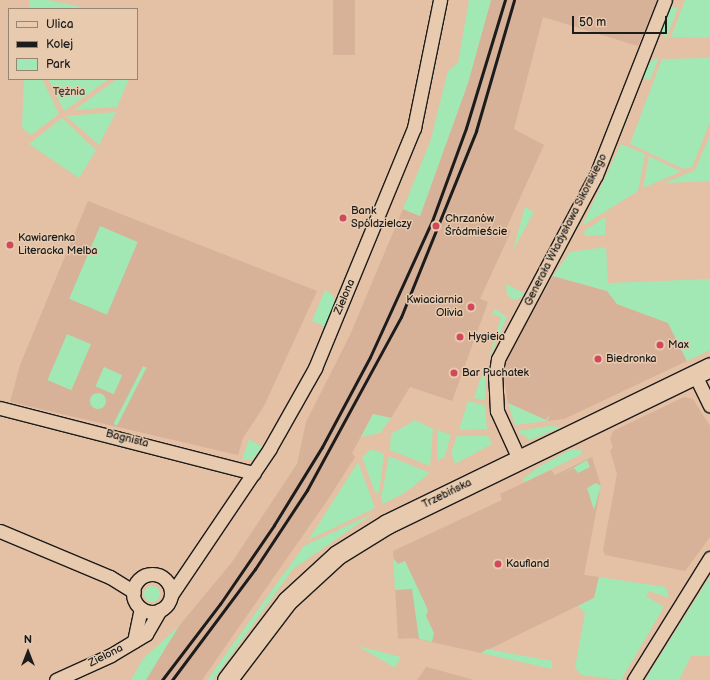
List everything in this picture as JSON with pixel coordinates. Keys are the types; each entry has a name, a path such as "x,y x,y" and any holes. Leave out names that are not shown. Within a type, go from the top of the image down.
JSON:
{"street":[{"name":"Zielona","path":"56,680 134,641 152,628 160,610 254,473 309,381 404,155 423,98 440,0"},
{"name":"Generała Władysława Sikorskiego","path":"520,459 497,412 495,378 498,359 596,175 665,0"},
{"name":"Trzebińska","path":"228,680 287,601 337,555 387,524 703,371"},
{"path":"703,371 710,406"},
{"name":"Bagnista","path":"0,408 254,473"},
{"path":"0,531 110,577 137,601 160,610"},
{"path":"634,680 710,558"},
{"path":"110,577 162,577 189,568"},
{"name":"Zielona","path":"134,641 137,601 143,577"},
{"path":"162,577 171,595"}],"shaded area":[{"path":"333,0 355,0 355,55 333,55"},
{"path":"491,0 658,0 638,46 543,17 514,129 544,145 506,229 511,231 480,299 488,302 452,401 410,387 391,418 373,414 352,453 355,457 329,498 202,680 145,680 179,626 232,562 297,464 306,422 350,335 403,209 420,216 468,83"},
{"path":"88,201 317,291 264,406 243,438 238,455 10,402 20,365"},
{"path":"553,276 607,291 617,304 668,323 687,361 564,419 547,421 549,414 546,420 508,403 503,373 509,354"},
{"path":"684,397 693,399 710,426 710,537 685,571 605,555 603,550 617,474 610,450 613,448 610,439 613,431"},
{"name":"Kaufland","path":"592,457 601,486 584,575 599,577 594,598 481,653 413,638 398,639 393,551 502,500 500,494 551,470 555,475"},
{"path":"427,667 474,680 417,680"}],"green space":[{"path":"30,0 48,0 84,8 29,8"},
{"path":"469,0 491,0 468,83 420,216 403,209 431,139 448,71 458,63"},
{"path":"685,0 710,0 710,38 671,37"},
{"path":"668,6 678,8 666,39 661,29"},
{"path":"659,57 650,80 641,77 651,61"},
{"path":"710,58 710,122 692,167 684,169 630,144 662,59"},
{"path":"24,80 42,80 59,114 31,135 22,128"},
{"name":"Tężnia","path":"48,80 108,80 64,111"},
{"path":"116,80 129,80 117,107 74,110"},
{"path":"116,112 99,145 66,116"},
{"path":"62,118 96,150 79,178 29,144"},
{"path":"710,135 710,181 665,183 695,170"},
{"path":"621,144 645,154 638,191 582,226"},
{"path":"649,156 680,171 680,172 643,188"},
{"path":"525,207 534,212 513,250"},
{"path":"605,217 605,235 586,236 583,232"},
{"path":"100,226 138,242 107,315 69,299"},
{"path":"606,247 608,283 710,279 710,350 687,361 668,323 617,304 607,291 553,276 570,252"},
{"path":"506,284 527,295 514,300 507,295"},
{"path":"325,290 332,294 335,301 325,326 312,321"},
{"path":"495,309 507,317 488,361 501,317 492,314"},
{"path":"67,334 91,344 71,390 47,380"},
{"path":"143,366 147,368 117,426 113,424"},
{"path":"104,367 122,375 114,394 95,386"},
{"path":"484,368 486,369 485,400 474,398"},
{"path":"95,393 101,393 106,398 104,407 101,409 95,409 90,404 90,398"},
{"path":"468,401 485,405 487,429 459,430"},
{"path":"508,403 546,420 551,415 547,421 515,425"},
{"path":"373,414 391,418 380,433 361,437"},
{"path":"415,420 433,429 430,466 390,450 391,434"},
{"path":"549,426 562,427 530,440 517,431"},
{"path":"438,430 451,435 444,458 437,460"},
{"path":"457,436 488,436 492,444 455,464 451,453"},
{"path":"249,439 262,447 252,460 242,460"},
{"path":"371,449 384,454 379,493 375,492 362,457"},
{"path":"572,449 581,450 582,454 525,482 523,479 540,466"},
{"path":"389,456 430,473 406,492 383,504 381,499"},
{"path":"587,460 590,467 578,473 574,468 557,477"},
{"path":"358,462 375,508 308,540 313,533"},
{"path":"596,483 601,486 594,510 587,488"},
{"path":"374,513 293,569 213,680 207,680 304,546"},
{"path":"393,558 398,564 405,561 428,610 426,616 434,633 432,642 419,639 412,589 395,590"},
{"path":"710,576 710,656 691,656 679,680 645,680"},
{"path":"599,577 666,587 669,598 649,591 646,596 664,607 621,680 582,675 575,668 585,613 578,606 594,598"},
{"path":"149,586 155,586 160,591 158,600 155,602 149,602 144,597 144,591"},
{"path":"179,626 146,680 131,680 143,659"},
{"path":"358,646 401,657 395,668"},
{"path":"487,649 552,661 552,669 481,653"}],"railway":[{"path":"162,680 220,604 274,525 322,447 370,357 432,221 466,128 505,0"},
{"path":"172,680 255,569 307,490 401,317 476,131 514,0"}],"place":[{"name":"Bank Spóldzielczy","path":"343,218"},
{"name":"Chrzanów Śródmieście","path":"436,226"},
{"name":"Kawiarenka Literacka Melba","path":"10,245"},
{"name":"Kwiaciarnia Olivia","path":"471,307"},
{"name":"Hygieia","path":"460,337"},
{"name":"Max","path":"660,345"},
{"name":"Biedronka","path":"598,359"},
{"name":"Bar Puchatek","path":"454,373"},
{"name":"Kaufland","path":"498,564"}]}
